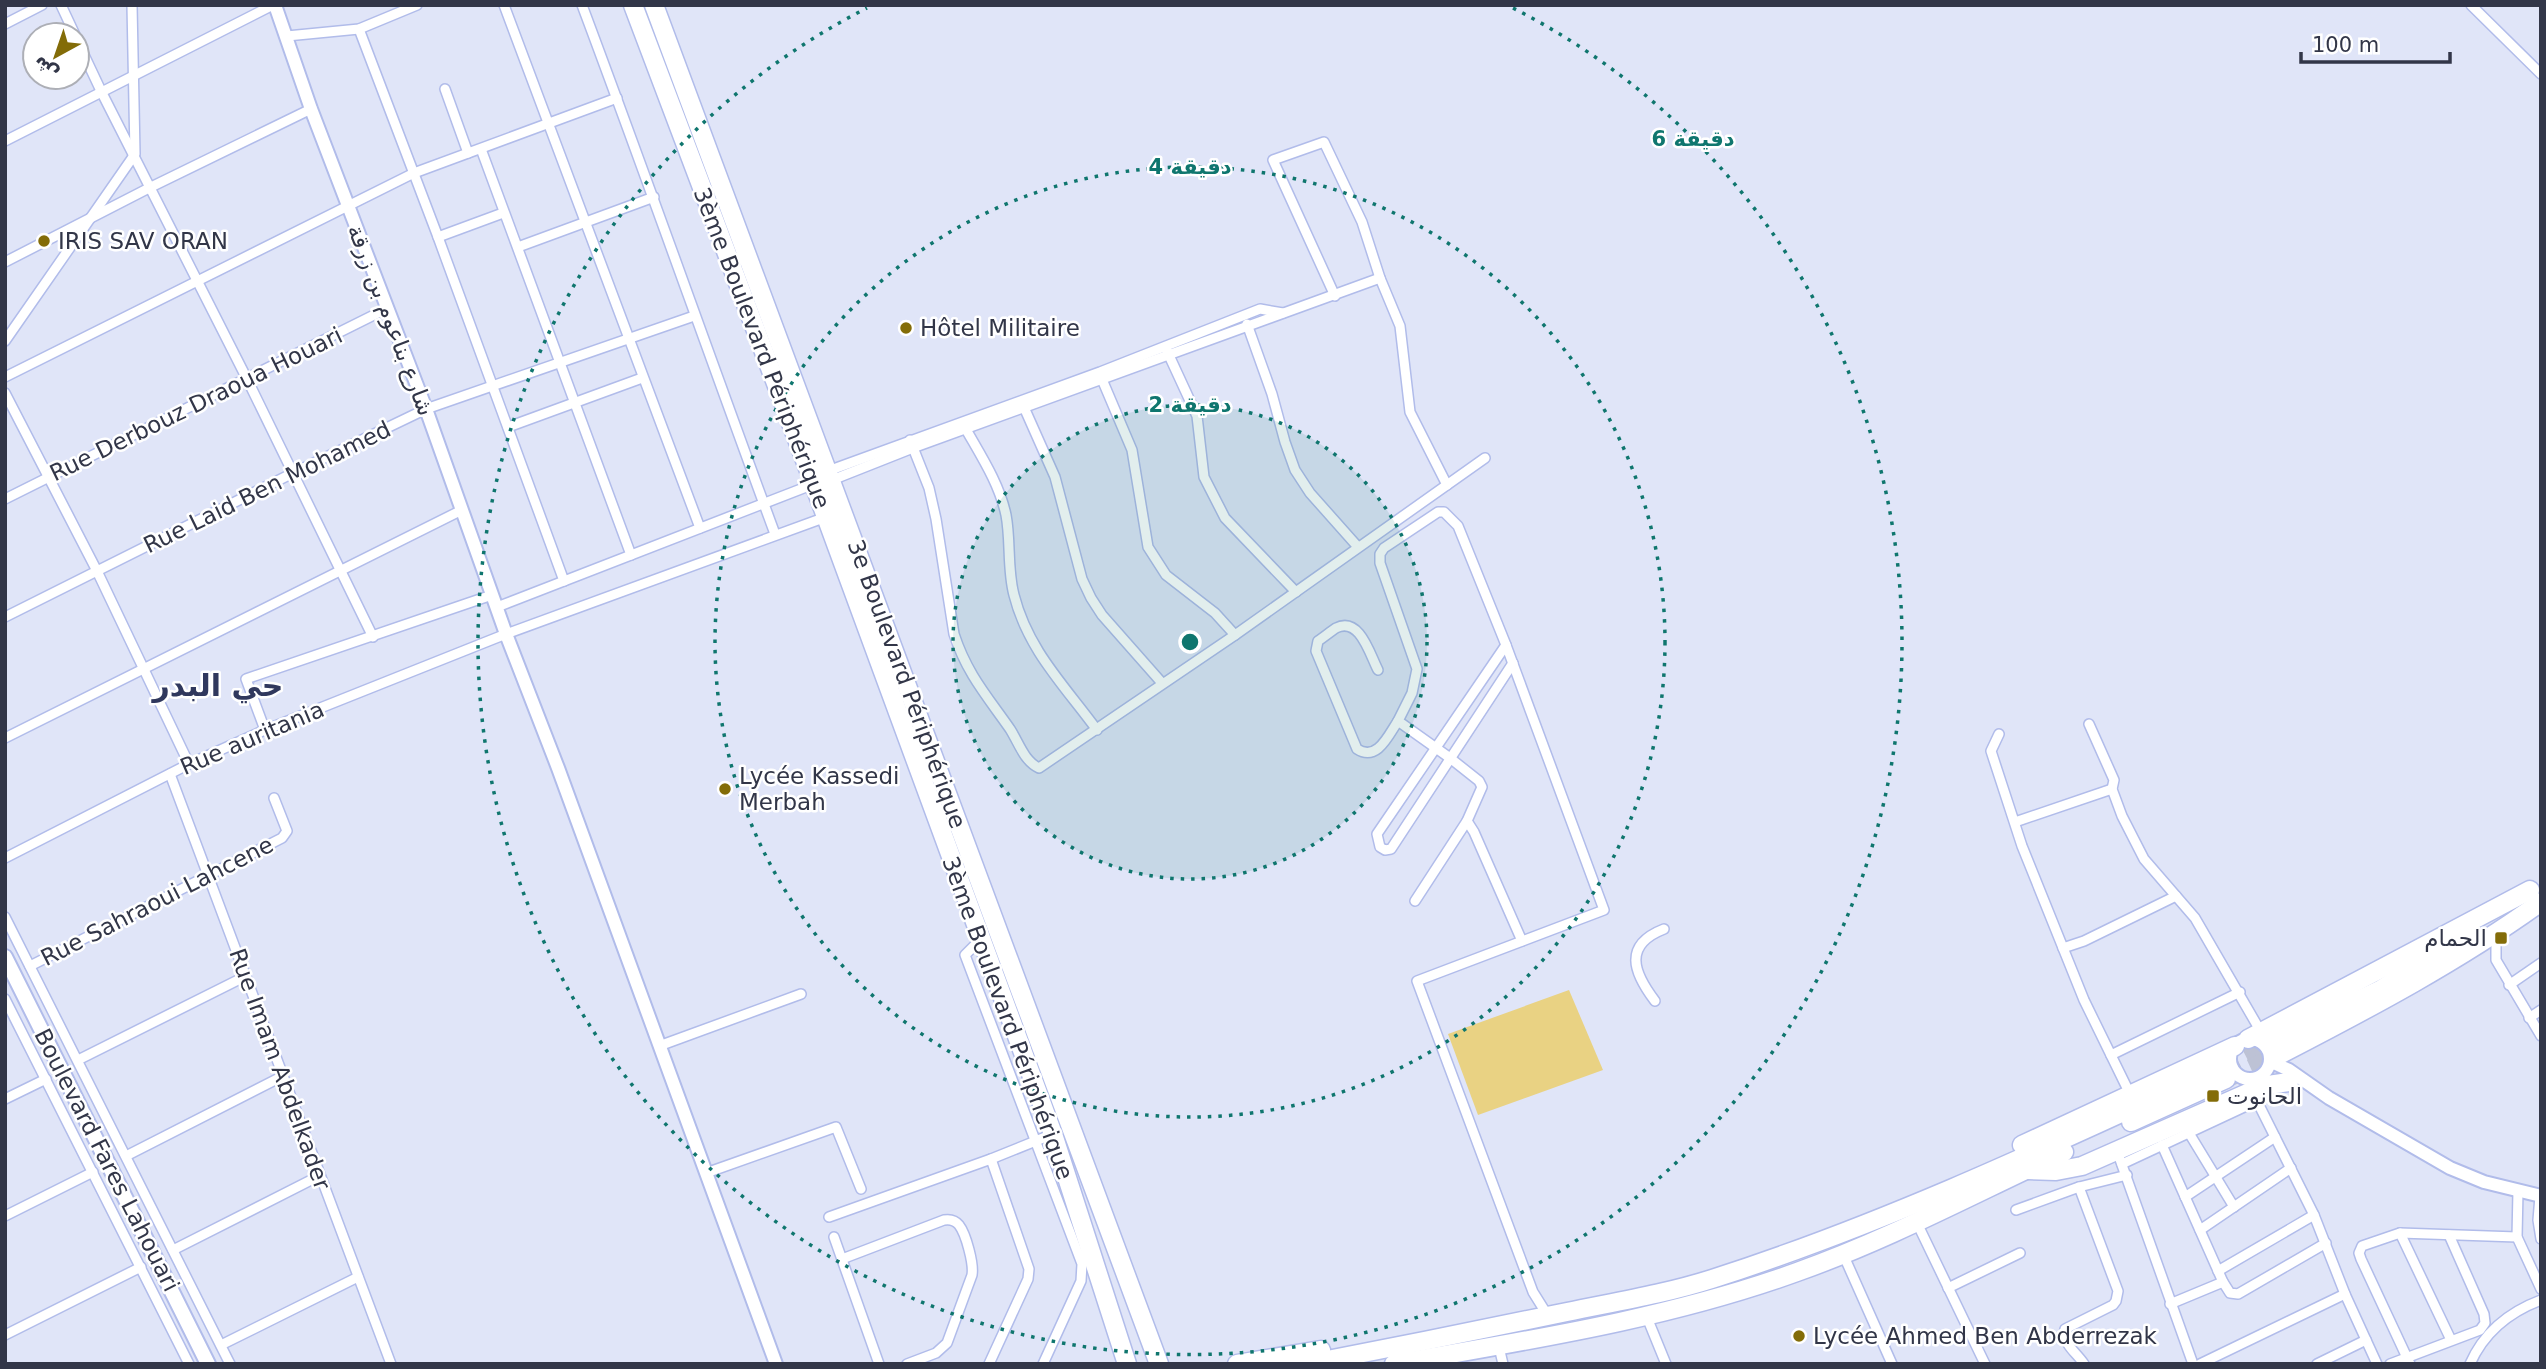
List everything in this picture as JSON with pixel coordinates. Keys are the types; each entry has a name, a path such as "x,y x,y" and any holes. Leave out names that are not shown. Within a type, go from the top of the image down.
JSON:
{"highway":[{"name":"3ème Boulevard Périphérique","path":"633,5 826,479 834,514 981,939 1053,1134 1124,1360"},
{"path":"654,5 790,396"},
{"name":"3e Boulevard Périphérique","path":"834,514 1159,1361"},
{"path":"1984,1174 2019,1147 2130,1094 2263,1060 2366,1022 2491,951 2535,896"},
{"path":"2031,1168 2056,1163 2121,1139 2263,1060 2535,896"},
{"path":"2031,1168 2068,1169 2120,1157 2263,1060 2397,993 2535,896"},
{"path":"2263,1060 2268,1085 2289,1076"},
{"path":"1307,1364 1421,1355 1501,1355 1714,1298 1796,1273 1917,1223 2223,1073 1814,1245 1712,1279 1548,1316 1421,1355 1394,1364"},
{"path":"1237,1364 1397,1339 1421,1355"}],"main road":[{"name":"Boulevard Fares Lahouari","path":"5,957 208,1364"}],"street":[{"path":"5,24 42,5"},
{"path":"61,5 68,21"},
{"path":"5,341 135,154 132,5"},
{"path":"5,141 274,5"},
{"name":"شارع بناعوم بن زرقة","path":"274,5 347,206 426,409 506,634 776,1364"},
{"path":"287,36 359,29 417,5"},
{"path":"504,5 700,528"},
{"path":"582,5 775,534"},
{"path":"2471,5 2541,74"},
{"path":"359,29 564,581"},
{"path":"91,69 373,637"},
{"path":"445,89 468,153"},
{"path":"5,377 414,173 617,98"},
{"path":"5,262 150,187 311,109"},
{"path":"1335,296 1273,160 1324,142 1362,222 1380,278 1400,326 1410,412 1447,485"},
{"path":"481,149 631,555"},
{"path":"518,247 654,197"},
{"path":"438,237 503,213"},
{"path":"265,730 246,679 373,637 564,581 912,444 1380,278"},
{"name":"Rue Derbouz Draoua Houari","path":"5,499 386,309"},
{"path":"1168,351 1260,309 1285,313"},
{"name":"Rue Laid Ben Mohamed","path":"5,617 426,409 694,316"},
{"path":"1245,316 1295,470 1310,493 1359,547"},
{"path":"1168,351 1197,416 1204,477 1225,518 1296,592"},
{"path":"1101,376 1132,450 1148,547 1166,575 1215,614 1235,635"},
{"path":"508,427 642,378"},
{"path":"5,393 97,571 189,764"},
{"path":"1022,404 1055,477 1082,579 1091,598 1102,615 1162,683"},
{"path":"964,425 1001,497 1006,518 1013,594 1030,638 1042,660 1097,730"},
{"path":"912,444 929,488 954,634 961,657 1031,764 1039,768 1235,635 1485,458"},
{"path":"5,738 462,510"},
{"path":"1378,670 1361,634 1352,627 1339,627 1318,641 1316,651 1357,749 1364,754 1379,749 1398,722 1412,693 1417,669 1380,563 1380,554 1384,548 1438,512 1444,512 1458,526 1506,645 1604,910 1417,981 1533,1293 1548,1316"},
{"name":"Rue auritania","path":"5,859 189,764 265,730 506,634 834,514"},
{"path":"1506,645 1377,834 1380,847 1391,849 1513,663"},
{"path":"1398,722 1450,758 1479,781 1482,787 1467,821 1415,901"},
{"path":"2089,724 2114,780 2112,789 2122,816 2144,859 2195,918 2240,992 2263,1060 2275,1137 2314,1215 2345,1294 2377,1364"},
{"path":"1999,734 1991,751 2022,846 2084,1000 2130,1094"},
{"name":"Rue Imam Abdelkader","path":"170,774 391,1364"},
{"path":"2015,822 2112,789"},
{"name":"Rue Sahraoui Lahcene","path":"30,966 286,834 274,798"},
{"path":"1467,821 1522,941"},
{"path":"2063,948 2176,896"},
{"path":"5,917 230,1364"},
{"path":"1655,1001 1639,974 1634,957 1644,940 1664,929"},
{"path":"981,939 965,955 1082,1264 1081,1281 1043,1364"},
{"path":"2491,951 2541,1036"},
{"path":"2509,985 2541,963"},
{"path":"78,1060 246,975"},
{"path":"2111,1055 2240,992"},
{"path":"659,1046 801,995"},
{"path":"5,999 188,1364"},
{"path":"2529,1018 2541,1010"},
{"path":"2263,1060 2451,1168 2484,1182 2541,1196 2538,1220 2541,1239"},
{"path":"2263,1060 2289,1076"},
{"path":"2193,1364 2120,1157 2162,1146 2189,1133 2263,1060"},
{"path":"126,1156 283,1076"},
{"path":"5,1099 46,1079"},
{"path":"706,1173 836,1127 860,1189"},
{"path":"2189,1133 2234,1207"},
{"path":"829,1217 1053,1134"},
{"path":"2185,1197 2275,1137"},
{"path":"2162,1146 2223,1282 2231,1293 2238,1294 2326,1243"},
{"path":"991,1159 1029,1269 1028,1279 992,1363"},
{"path":"2200,1230 2291,1168"},
{"path":"5,1216 93,1172"},
{"path":"2016,1210 2078,1187 2127,1175"},
{"path":"173,1250 319,1176"},
{"path":"2078,1187 2118,1291 2113,1305 2065,1329 2064,1335 2073,1352 2084,1364"},
{"path":"2518,1191 2517,1237 2541,1289"},
{"path":"2218,1271 2314,1215"},
{"path":"842,1259 944,1220 952,1219 960,1226 974,1266 947,1343 936,1353 908,1364"},
{"path":"1917,1223 1984,1364"},
{"path":"2409,1360 2359,1252 2362,1246 2400,1233 2517,1237"},
{"path":"2400,1233 2451,1340"},
{"path":"2390,1364 2409,1360 2480,1330 2486,1318 2449,1235"},
{"path":"834,1237 879,1364"},
{"path":"1948,1288 2020,1253"},
{"path":"1843,1254 1892,1364"},
{"path":"5,1335 141,1267"},
{"path":"221,1345 358,1277"},
{"path":"2170,1304 2223,1282"},
{"path":"2200,1364 2345,1294"},
{"path":"2470,1364 2502,1319 2541,1300"},
{"path":"1646,1315 1666,1364"},
{"path":"2317,1364 2366,1340"}],"shaded area":[{"path":"1569,990 1603,1070 1478,1115 1448,1034"}],"tunnel":[{"path":"2221,1067 2273,1040"},
{"path":"2226,1079 2281,1054"}],"place":[{"name":"IRIS SAV ORAN","path":"44,241"},
{"name":"Hôtel Militaire","path":"906,328"},
{"name":"Lycée Kassedi Merbah","path":"725,789"},
{"name":"الحمام","path":"2501,938"},
{"name":"الحانوت","path":"2213,1096"},
{"name":"Lycée Ahmed Ben Abderrezak","path":"1799,1336"}],"district":[{"name":"حي البدر","path":"218,685"}]}
